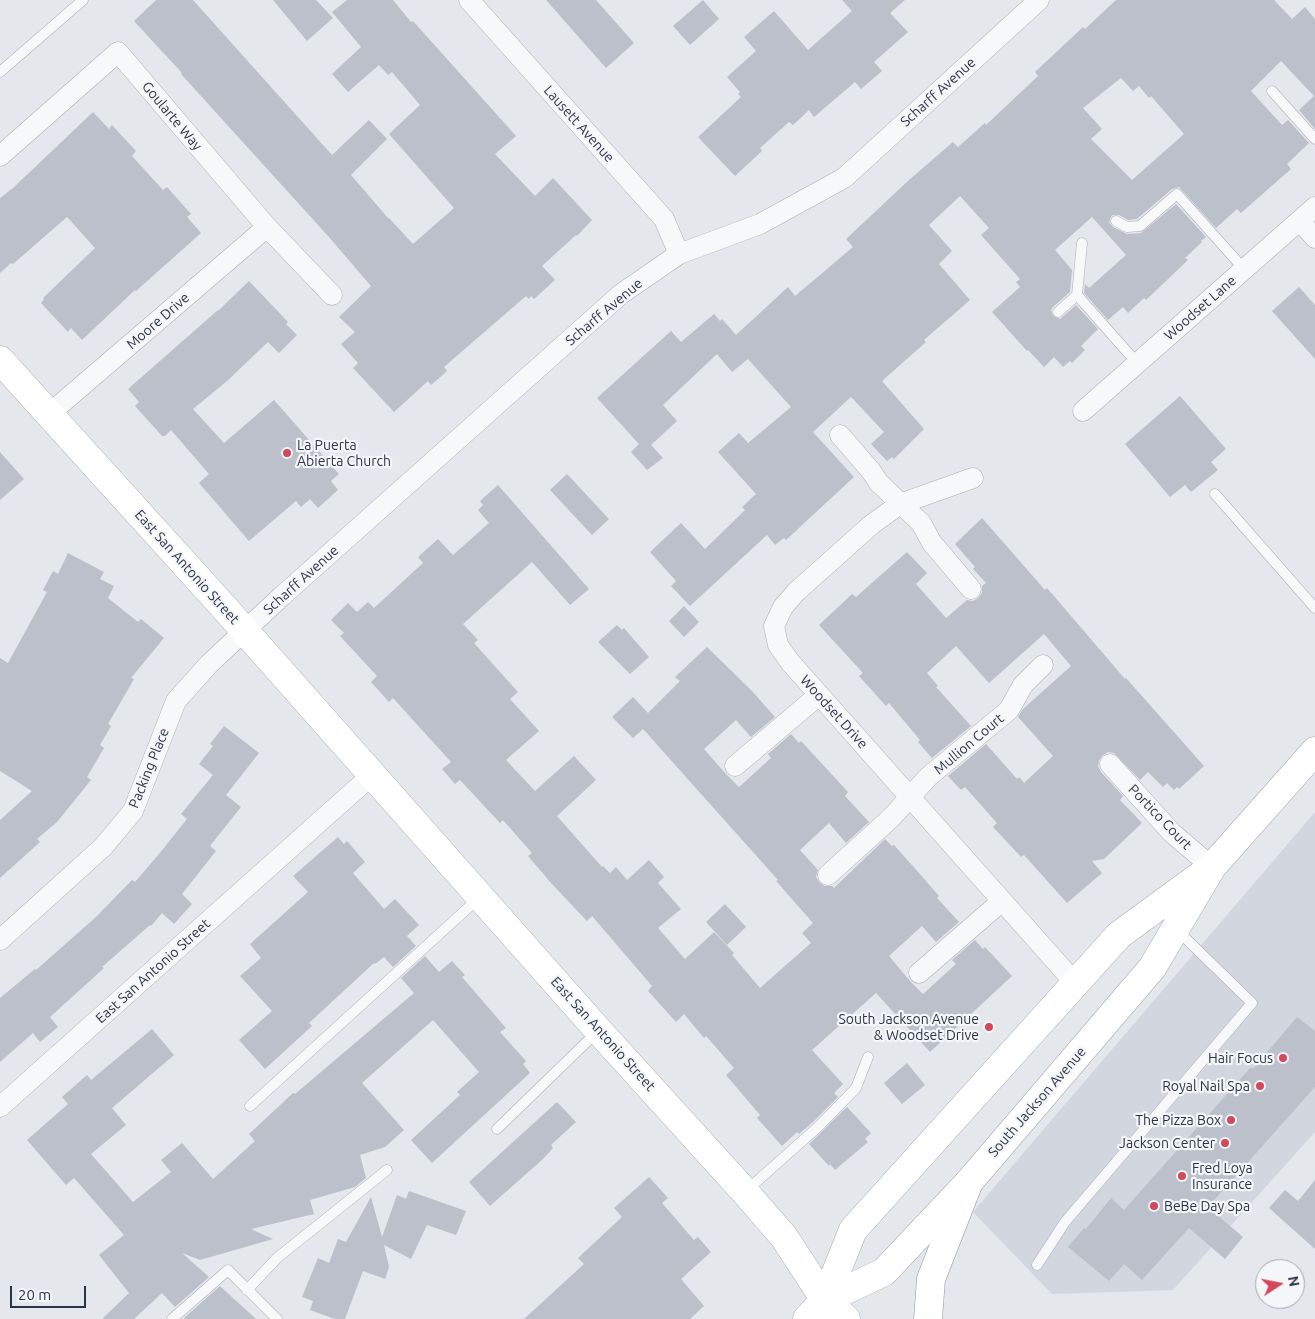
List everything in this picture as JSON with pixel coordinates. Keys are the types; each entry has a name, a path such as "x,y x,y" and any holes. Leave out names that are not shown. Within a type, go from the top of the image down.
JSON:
{"main road":[{"name":"East San Antonio Street","path":"0,360 784,1237 820,1313 846,1319"},
{"name":"South Jackson Avenue","path":"820,1313 884,1272 968,1182 1152,968 1212,868 1315,751"},
{"name":"South Jackson Avenue","path":"820,1313 853,1230 1119,935 1212,868"},
{"path":"928,1319 932,1279 968,1182"}],"street":[{"name":"Lausett Avenue","path":"470,0 664,219 679,254"},
{"name":"Scharff Avenue","path":"244,631 621,294 679,254 760,224 844,178 1039,0"},
{"name":"Goularte Way","path":"0,156 118,52 267,227 332,295"},
{"name":"Woodset Lane","path":"1083,411 1315,207"},
{"path":"1300,221 1315,238"},
{"name":"Moore Drive","path":"49,414 267,227"},
{"path":"840,435 871,471 879,484 921,523 932,543 971,589"},
{"name":"Woodset Drive","path":"973,478 900,504 871,524 796,592 783,607 774,626 778,645 790,662 1075,983"},
{"name":"Packing Place","path":"0,940 104,847 132,811 176,701 209,664 244,631"},
{"name":"Mullion Court","path":"828,875 891,818 928,777 1009,710 1023,685 1043,666"},
{"path":"735,766 819,695"},
{"name":"Portico Court","path":"1110,764 1172,833 1212,868"},
{"name":"East San Antonio Street","path":"0,1107 372,775"},
{"path":"918,973 1002,901"}],"lane":[{"path":"0,72 83,0"},
{"path":"1272,91 1315,139"},
{"path":"1116,221 1127,227 1140,226 1177,194 1244,269"},
{"path":"1058,312 1077,295 1082,243"},
{"path":"1077,295 1137,363"},
{"path":"1215,494 1315,608"},
{"path":"250,1106 480,897"},
{"path":"1037,1266 1065,1222 1252,1003 1176,929"},
{"path":"497,1128 598,1030"},
{"path":"745,1192 819,1126 856,1088 868,1057"},
{"path":"247,1290 278,1258 387,1170"},
{"path":"172,1319 228,1270 276,1319"}],"shaded area":[{"path":"1315,812 1315,1132 1173,1290 1052,1294 973,1212"}],"building":[{"path":"156,0 193,0 332,155 369,120 387,139 351,175 413,244 454,208 389,134 420,105 392,72 388,75 379,65 348,92 332,74 361,47 332,12 347,0 393,0 516,136 495,154 535,196 553,178 592,220 577,236 542,266 555,280 534,299 531,296 529,299 526,296 444,367 447,371 431,385 428,381 394,412 353,368 358,363 341,344 355,332 339,317 371,286 134,21"},
{"path":"273,0 316,0 333,18 307,41"},
{"path":"546,0 596,0 634,43 606,68"},
{"path":"703,0 719,19 690,45 673,26"},
{"path":"842,0 905,0 890,13 908,32 874,62 882,71 861,89 855,82 814,117 809,110 793,125 789,122 760,148 762,151 735,176 698,137 741,97 738,94 740,92 727,77 756,51 744,37 774,11 808,50 852,11"},
{"path":"1116,0 1274,0 1292,19 1305,7 1315,19 1315,129 1299,110 1314,96 1281,61 1251,91 1282,125 1288,120 1309,143 1287,164 1291,169 1241,213 1237,209 1216,228 1179,187 1172,189 1137,219 1128,220 1119,215 1112,215 1109,222 1113,227 1127,234 1141,233 1176,204 1206,237 1185,258 1188,260 1146,300 1144,298 1128,313 1123,307 1108,320 1084,293 1085,284 1089,288 1126,255 1092,217 1055,250 1072,270 1070,292 1053,307 1051,310 1053,316 1060,319 1076,305 1098,329 1081,346 1085,350 1072,363 1070,361 1063,367 1054,357 1044,367 992,312 1020,287 1016,282 1020,279 981,235 989,228 960,196 929,225 952,251 939,264 970,300 924,340 926,342 882,381 924,429 894,459 892,457 887,461 871,444 884,432 851,397 813,432 854,477 786,540 784,538 775,545 767,535 690,606 671,586 676,581 650,552 681,523 705,549 745,510 742,507 756,494 718,452 739,433 748,443 791,407 748,359 732,372 717,354 663,405 677,421 651,445 663,458 647,470 631,452 639,444 597,398 671,331 681,342 714,314 720,321 722,319 736,335 788,287 795,296 853,247 846,239 909,180 953,142 958,147 985,123 986,125 1038,76 1035,72 1083,27 1085,29","holes":["1121,78 1133,91 1139,86 1149,98 1151,96 1184,134 1132,180 1091,139 1102,129 1083,108"]},
{"path":"93,112 109,129 112,125 136,151 132,156 163,190 167,187 191,214 187,217 201,233 135,290 82,340 71,328 68,332 41,303 43,298 95,248 67,217 0,273 0,198"},
{"path":"249,281 288,322 286,324 297,335 279,353 268,342 227,381 193,409 224,443 274,400 339,474 331,481 338,490 318,508 310,499 301,507 296,501 249,541 199,483 209,474 171,430 165,436 162,436 135,406 139,402 128,389 218,311"},
{"path":"1299,287 1315,305 1315,359 1272,311"},
{"path":"1180,396 1226,449 1211,462 1218,470 1191,492 1185,485 1170,497 1125,444"},
{"path":"0,452 24,479 0,500"},
{"path":"567,474 609,519 592,535 550,490"},
{"path":"498,485 589,589 570,605 532,562 463,624 478,640 474,643 518,692 510,699 539,731 506,760 535,791 574,756 596,780 557,816 602,867 610,873 616,867 627,880 649,860 664,877 658,883 681,909 658,928 685,959 714,932 734,953 732,955 760,988 811,943 802,933 813,923 776,881 778,880 643,729 633,738 612,717 633,697 648,713 680,681 675,677 707,647 752,691 775,717 751,737 736,720 704,749 726,774 739,787 771,758 768,754 791,734 799,743 801,741 848,792 845,796 869,822 846,843 829,823 800,850 818,870 816,877 820,883 834,888 885,839 892,846 894,845 919,873 939,896 937,898 959,922 936,942 922,926 889,956 910,981 923,994 956,964 952,960 975,940 983,949 985,947 1012,976 930,1052 876,993 812,1050 843,1084 834,1093 838,1097 814,1121 799,1134 797,1132 782,1146 757,1118 760,1115 726,1075 734,1068 706,1036 704,1038 684,1014 676,1022 648,991 652,986 592,916 587,921 551,883 528,856 532,853 503,820 500,823 460,780 455,784 442,769 451,762 393,698 389,702 371,682 377,676 340,636 344,633 331,620 348,603 357,612 368,602 374,608 423,563 418,557 438,539 453,555 489,523 478,510 483,505 480,501"},
{"path":"982,518 1045,590 1047,588 1125,679 1204,766 1179,789 1177,787 1174,790 1167,783 1163,787 1148,772 1140,780 1114,753 1108,752 1102,756 1098,766 1101,772 1123,796 1120,800 1142,823 1104,859 1092,861 1102,873 1067,903 1024,855 1021,857 993,827 997,823 965,787 961,790 948,776 986,744 1017,779 1019,777 1024,783 1053,756 1018,717 1023,709 1071,666 1044,634 989,683 956,646 927,673 938,686 936,687 971,726 932,758 918,742 920,740 889,703 886,706 859,676 863,673 819,625 852,594 856,597 907,552 927,573 916,584 946,618 967,600 973,601 978,598 982,593 982,586 986,583 955,544"},
{"path":"68,553 104,572 100,579 114,586 108,598 138,622 141,619 164,638 131,678 134,679 108,724 111,726 100,745 104,748 87,777 91,780 57,822 37,839 40,842 0,878 0,820 32,791 0,771 0,658 8,663 47,592 43,590 53,571 58,574"},
{"path":"684,606 699,622 684,637 669,621"},
{"path":"617,625 622,630 624,628 649,657 630,674 598,642"},
{"path":"224,726 259,753 226,795 241,807 210,846 216,851 182,894 192,904 174,924 162,913 151,926 102,967 104,968 50,1017 58,1027 40,1042 33,1033 0,1062 0,998 36,970 96,917 132,880 135,882 159,854 187,819 181,814 213,775 199,764 213,746 210,744"},
{"path":"338,837 344,844 347,841 365,862 353,873 384,909 395,899 419,925 407,936 416,946 393,967 384,957 374,963 309,1023 312,1026 265,1069 239,1040 272,1011 240,976 261,958 250,944 308,892 293,876"},
{"path":"725,904 746,927 727,945 706,922"},
{"path":"425,956 439,972 452,961 465,975 462,977 506,1028 500,1032 526,1061 523,1064 530,1073 432,1163 411,1140 460,1095 457,1092 479,1072 433,1020 362,1083 404,1130 385,1147 360,1155 366,1178 355,1187 310,1200 314,1214 251,1229 273,1239 200,1260 182,1253 209,1277 175,1307 162,1293 134,1319 102,1319 129,1293 99,1255 124,1235 74,1178 66,1185 27,1140 68,1104 62,1097 87,1075 91,1080 152,1029 174,1055 112,1108 126,1125 91,1154 133,1202 171,1172 161,1160 182,1143 213,1179 255,1141 249,1134 293,1093 295,1094 414,993 401,978"},
{"name":"Jackson Center","path":"1297,1017 1315,1031 1315,1087 1208,1207 1243,1237 1225,1259 1189,1228 1142,1280 1124,1264 1109,1281 1068,1247 1084,1228 1086,1229 1111,1198 1124,1210 1251,1067 1253,1069"},
{"path":"907,1063 925,1085 902,1104 884,1083"},
{"path":"557,1102 576,1122 551,1145 553,1148 543,1159 490,1206 469,1182"},
{"path":"847,1107 871,1133 865,1139 868,1142 835,1170 809,1144"},
{"path":"649,1177 668,1198 662,1203 694,1240 698,1237 711,1252 681,1279 704,1306 690,1319 524,1319 584,1264 578,1258 622,1217 614,1208"},
{"path":"1315,1180 1315,1249 1269,1208 1285,1190 1298,1201"},
{"path":"409,1191 466,1211 456,1235 427,1225 411,1259 384,1245 389,1267 385,1279 363,1271 345,1319 335,1319 310,1310 313,1301 302,1297 318,1258 329,1263 338,1239 346,1242 371,1197 382,1237 397,1195 406,1199"},
{"path":"220,1286 256,1319 184,1318"}],"place":[{"name":"La Puerta Abierta Church","path":"287,453"},
{"name":"South Jackson Avenue & Woodset Drive","path":"989,1027"},
{"name":"Hair Focus","path":"1283,1058"},
{"name":"Royal Nail Spa","path":"1260,1086"},
{"name":"The Pizza Box","path":"1231,1120"},
{"name":"Jackson Center","path":"1225,1143"},
{"name":"Fred Loya Insurance","path":"1182,1176"},
{"name":"BeBe Day Spa","path":"1154,1206"}]}
